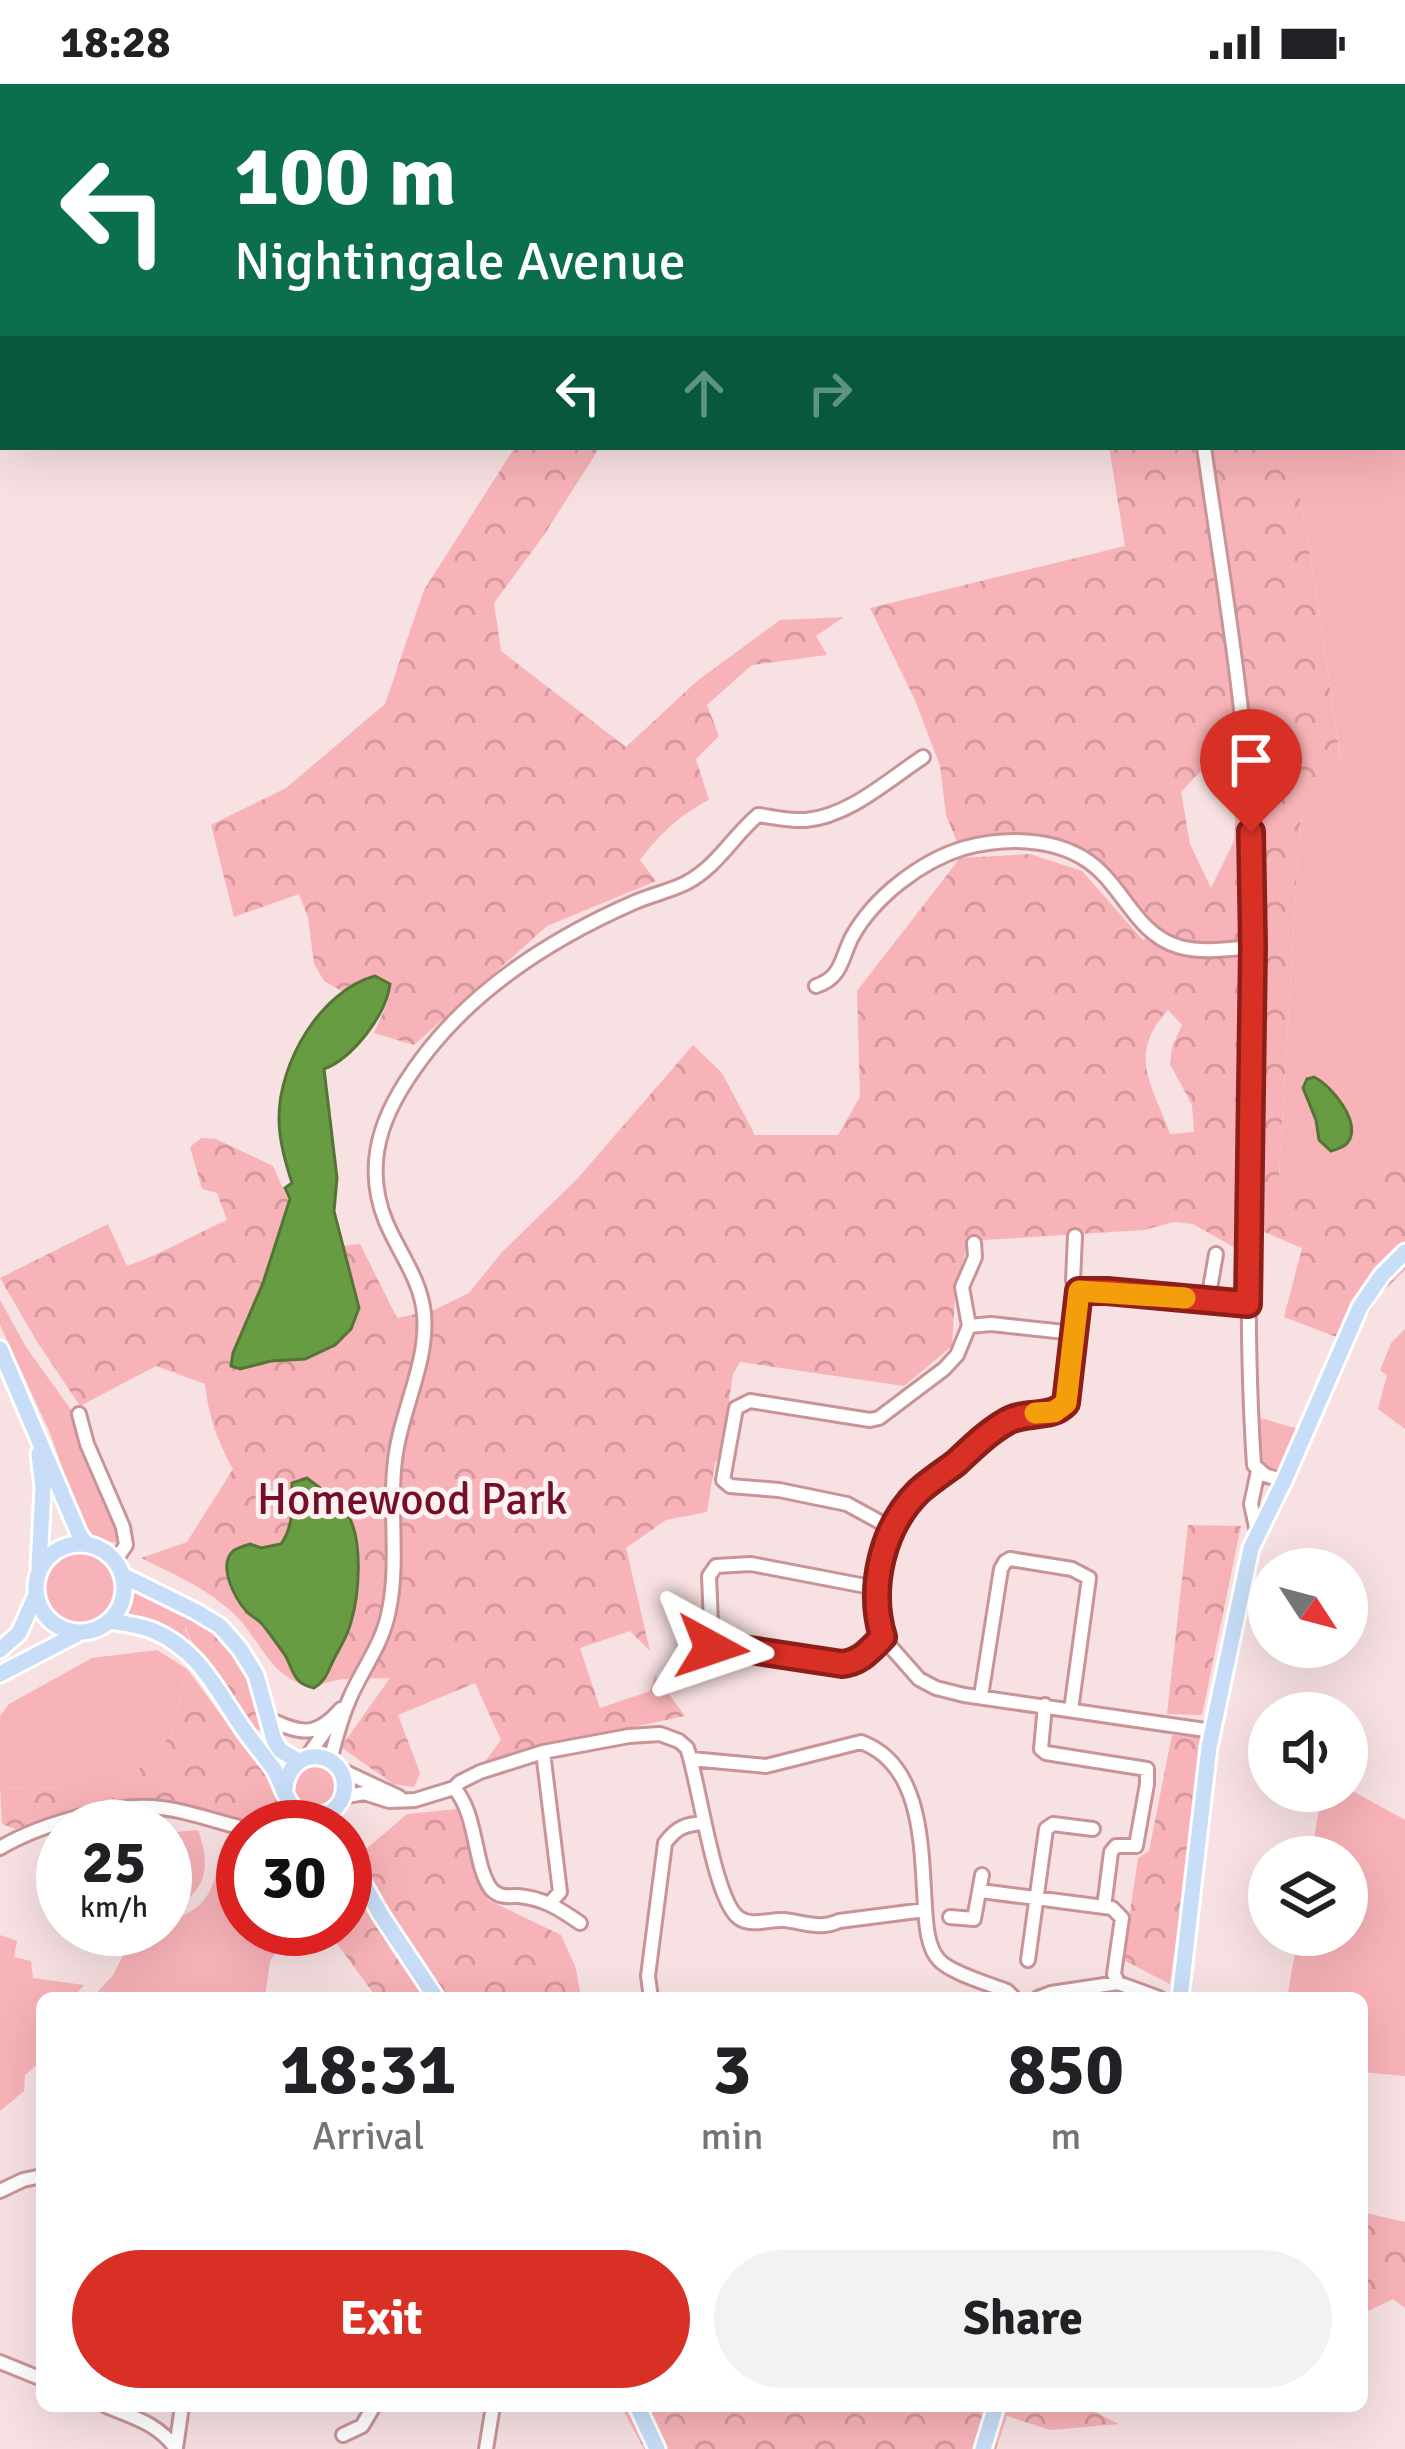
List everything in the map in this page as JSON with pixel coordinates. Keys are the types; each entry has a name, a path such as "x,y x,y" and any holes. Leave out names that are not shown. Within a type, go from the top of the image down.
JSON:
{"main road":[{"path":"1181,1992 1212,1731 1257,1532 1285,1481 1360,1307 1405,1252"},
{"path":"0,1348 86,1544"},
{"path":"0,1650 23,1626 36,1595 44,1480 35,1433"},
{"path":"39,1570 57,1550 74,1544 99,1548 119,1568 220,1626 256,1675 280,1750 303,1759 323,1758 334,1765 344,1785 340,1800"},
{"path":"0,1674 110,1621 124,1594 119,1568"},
{"path":"36,1595 51,1622 77,1634"},
{"path":"110,1621 148,1628 182,1646 214,1682 292,1800"},
{"path":"286,1794 287,1775 303,1759"},
{"path":"372,1899 432,1992"},
{"path":"372,1905 381,1915"},
{"path":"640,2412 657,2449"},
{"path":"983,2449 994,2412"}],"street":[{"path":"1204,450 1240,695 1251,832 1248,1304 1254,1465 1285,1481"},
{"path":"303,1759 348,1702 382,1638 390,1605 395,1458 425,1332 423,1307 409,1264 374,1186 375,1153 386,1116 403,1086 467,1008 539,950 637,901 684,884 724,854 758,815 801,821 824,817 847,808 923,758"},
{"path":"816,986 829,982 839,971 861,924 903,881 936,857 1008,841 1049,844 1082,856 1102,873 1138,921 1177,946 1206,951 1253,947"},
{"path":"1075,1236 1072,1281 1079,1291 1066,1403 1060,1409 1011,1418 919,1492 891,1528 876,1588 883,1637 902,1663 927,1684 964,1695 1212,1731"},
{"path":"891,1528 847,1504 730,1486 724,1480 734,1413 750,1401 879,1418 957,1354 969,1326 962,1287 975,1257 974,1244"},
{"path":"1208,1300 1216,1254"},
{"path":"1079,1291 1248,1304"},
{"path":"969,1326 1074,1333"},
{"path":"79,1414 123,1527 126,1545 119,1568"},
{"path":"1257,1532 1251,1504 1258,1471"},
{"path":"981,1696 1001,1569 1010,1559 1072,1569 1089,1578 1071,1710"},
{"path":"876,1588 751,1564 716,1566 709,1576 712,1648 842,1664 863,1657 883,1637"},
{"path":"348,1702 334,1765 406,1800"},
{"path":"1045,1705 1041,1749 1046,1753 1147,1769 1136,1846 1115,1846 1111,1852 1104,1907"},
{"path":"269,1719 294,1732 305,1732 334,1717"},
{"path":"345,1800 364,1793 389,1801 424,1798 480,1772 543,1752 660,1734 687,1748 704,1823 728,1905 736,1917 750,1923 776,1919 826,1927 838,1921 926,1910"},
{"path":"691,1759 766,1766 861,1742 887,1756 900,1771 917,1821 931,1943 939,1960 1008,1992"},
{"path":"543,1752 555,1898 580,1923"},
{"path":"454,1788 470,1818 491,1888 501,1896 555,1898"},
{"path":"283,1800 286,1794"},
{"path":"0,1848 23,1835 129,1808 154,1807 216,1822"},
{"path":"650,1992 648,1976 665,1844 674,1831 704,1823"},
{"path":"1028,1960 1046,1829 1053,1824 1093,1829"},
{"path":"950,1917 974,1919 982,1875"},
{"path":"981,1891 1120,1913 1114,1975 1118,1983"},
{"path":"1058,1992 1118,1983 1143,1992"},
{"path":"0,2191 36,2177"},
{"path":"0,2362 36,2377"},
{"path":"120,2412 154,2426 176,2448"},
{"path":"154,2426 178,2412"},
{"path":"176,2448 181,2412"},
{"path":"343,2435 362,2426 370,2412"},
{"path":"486,2449 492,2412"}],"green space":[{"path":"513,450 598,450 494,603 501,651 626,747 697,681 780,620 844,617 816,636 827,655 752,665 707,705 719,736 696,759 709,800 671,826 640,860 656,881 547,926 414,1045 374,1033 388,1001 361,980 343,992 324,981 314,964 308,917 299,894 234,917 211,825 286,788 385,704 424,590"},
{"name":"Homewood Park","path":"1109,450 1292,450 1341,763 1300,822 1279,1176 1289,1196 1383,1171 1405,1158 1405,1270 1382,1292 1352,1343 1284,1317 1302,1248 1255,1228 1239,1250 1193,1224 1174,1222 1144,1230 968,1241 955,1295 952,1346 904,1386 740,1362 733,1374 707,1512 666,1520 626,1548 650,1651 630,1631 580,1648 600,1708 650,1691 655,1675 685,1716 484,1763 501,1740 475,1683 398,1715 420,1773 414,1787 393,1784 341,1747 390,1678 341,1679 314,1688 298,1683 275,1667 222,1603 141,1558 187,1542 233,1469 214,1428 205,1384 156,1366 80,1406 0,1278 108,1224 127,1266 227,1220 217,1193 202,1189 190,1147 201,1138 216,1139 273,1166 289,1202 273,1255 360,1244 397,1318 434,1310 469,1293 502,1252 578,1178 693,1045 722,1073 755,1135 838,1135 860,1097 857,991 960,858 1030,854 1082,871 1143,940 1159,931 1085,851 1033,835 998,834 957,842 946,815 940,766 915,700 870,608 1125,546","holes":["1201,771 1237,781 1234,841 1211,888 1190,844 1181,792","1168,1010 1182,1025 1170,1064 1192,1105 1194,1132 1170,1134 1146,1057 1155,1027"]},
{"path":"1292,450 1405,450 1405,1158 1383,1171 1289,1197 1279,1176 1300,822 1341,762"},
{"path":"0,1300 26,1347 72,1411 114,1517 116,1543 95,1538 83,1527 50,1433 0,1325"},
{"path":"1405,1329 1405,1429 1378,1409 1387,1375 1380,1370 1391,1343"},
{"path":"1257,1417 1302,1430 1283,1464 1270,1473 1264,1470 1259,1454"},
{"path":"1188,1525 1241,1526 1202,1715 1167,1714"},
{"path":"79,1552 104,1563 115,1588 104,1613 79,1624 54,1613 43,1588 54,1563"},
{"path":"128,1583 189,1616 185,1629 191,1642 159,1623 121,1616"},
{"path":"189,1616 218,1636 240,1664 263,1731 252,1729 204,1662 188,1634 184,1621"},
{"path":"157,1650 187,1669 171,1735 108,1800 68,1800 63,1789 0,1787 0,1716 9,1704 92,1658"},
{"path":"187,1669 279,1800 216,1800 216,1818 192,1812 192,1800 111,1799 171,1735"},
{"path":"1172,1735 1198,1737 1203,1744 1170,1984 1123,1960 1138,1858 1149,1851"},
{"path":"306,1766 322,1766 335,1779 332,1800 296,1800 293,1795 293,1779"},
{"path":"0,1787 64,1789 68,1800 36,1800 36,1823 15,1829 2,1824"},
{"path":"1368,1800 1405,1820 1405,2076 1368,2073 1368,1992 1288,1992 1294,1956 1368,1956 1368,1836 1314,1836 1318,1812 1368,1812"},
{"path":"457,1809 488,1900 561,1935 576,1968 580,1992 373,1992 346,1956 372,1956 372,1844 407,1814"},
{"path":"198,1830 205,1868 192,1894 192,1831"},
{"path":"216,1873 216,1956 273,1956 266,1992 97,1992 123,1956 192,1956 192,1909 202,1902"},
{"path":"0,1935 17,1941 14,1957 31,1961 33,1978 84,1985 78,1992 36,1992 36,2065 25,2075 24,2091 0,2111"},
{"path":"1368,2213 1405,2222 1405,2308 1393,2299 1368,2311"},
{"path":"624,2412 1095,2412 1119,2424 1050,2430 1007,2416 996,2449 644,2449"}],"shaded area":[{"path":"375,976 390,984 375,1022 357,1045 324,1069 337,1178 334,1211 359,1308 351,1329 335,1345 305,1359 240,1369 231,1366 290,1199 285,1188 292,1183 279,1118 286,1075 320,1013 355,984"},
{"path":"1314,1077 1336,1096 1351,1125 1348,1142 1331,1151 1319,1140 1303,1088"},
{"path":"307,1478 345,1511 358,1555 350,1627 327,1674 314,1688 298,1680 285,1655 243,1607 230,1583 227,1565 233,1551 241,1547 281,1544 290,1522 292,1483"}],"slow traffic":[{"path":"1035,1413 1054,1412 1066,1403 1079,1291 1185,1298"}],"route":[{"path":"712,1648 842,1664 863,1657 883,1637 876,1588 891,1528 901,1513 919,1492 1011,1418 1054,1412 1066,1403 1079,1291 1248,1304 1251,832"}]}
